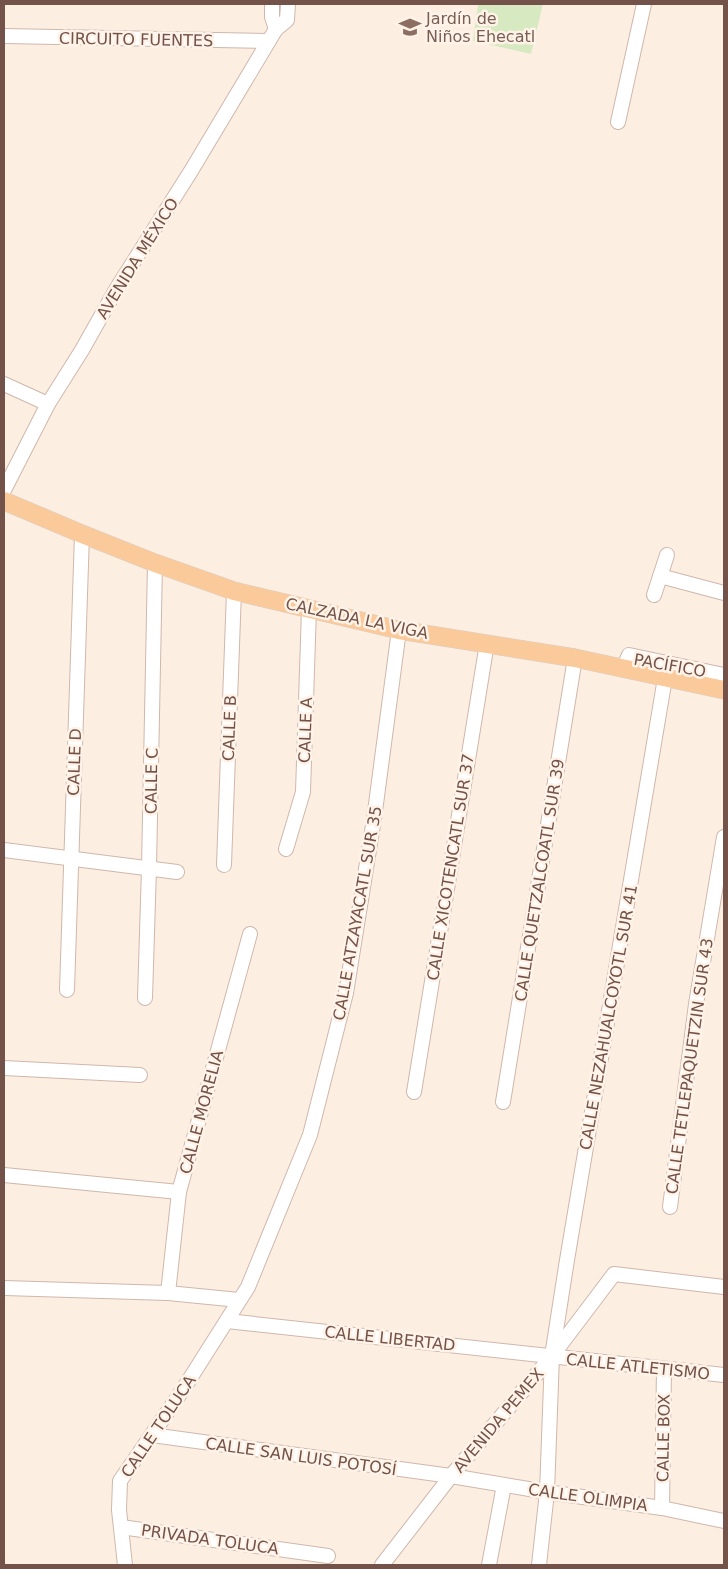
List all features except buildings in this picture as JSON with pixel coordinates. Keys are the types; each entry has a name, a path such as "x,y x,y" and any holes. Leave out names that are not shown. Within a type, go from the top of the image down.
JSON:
{"main road":[{"name":"CALZADA LA VIGA","path":"4,501 155,563 234,591 399,630 575,658 724,690"}],"street":[{"path":"272,4 272,17 276,29"},
{"name":"AVENIDA MÉXICO","path":"4,490 48,404 82,350 116,288 191,172 268,41 276,29 287,20 288,4"},
{"path":"618,122 644,4"},
{"name":"CIRCUITO FUENTES","path":"4,36 268,41"},
{"path":"4,384 48,404"},
{"name":"CALLE D","path":"67,990 82,534"},
{"path":"654,595 667,555"},
{"name":"CALLE C","path":"145,998 155,563"},
{"path":"660,576 724,593"},
{"name":"CALLE B","path":"224,865 234,591"},
{"name":"CALLE A","path":"286,850 303,792 309,609"},
{"name":"CALLE ATZAYACATL SUR 35","path":"239,1300 248,1287 310,1135 346,993 374,818 399,630"},
{"name":"CALLE XICOTENCATL SUR 37","path":"414,1092 487,643"},
{"name":"PACÍFICO","path":"623,669 629,654 724,675"},
{"name":"CALLE QUETZALCOATL SUR 39","path":"503,1102 575,658"},
{"name":"CALLE NEZAHUALCOYOTL SUR 41","path":"539,1565 547,1492 552,1356 665,678"},
{"name":"CALLE TETLEPAQUETZIN SUR 43","path":"670,1207 696,1004 724,837"},
{"path":"4,850 177,872"},
{"name":"CALLE MORELIA","path":"168,1293 179,1192 250,934"},
{"path":"4,1068 140,1075"},
{"path":"4,1174 179,1192"},
{"name":"AVENIDA PEMEX","path":"382,1565 451,1476 552,1356 614,1274 724,1287"},
{"path":"4,1288 168,1293 239,1300"},
{"name":"CALLE TOLUCA","path":"125,1565 119,1510 120,1481 227,1321 239,1300"},
{"name":"CALLE LIBERTAD","path":"227,1321 552,1356"},
{"name":"CALLE ATLETISMO","path":"552,1356 724,1375"},
{"name":"CALLE BOX","path":"662,1508 664,1369"},
{"name":"CALLE SAN LUIS POTOSÍ","path":"152,1435 451,1476"},
{"name":"CALLE OLIMPIA","path":"451,1476 662,1508 724,1521"},
{"path":"488,1565 504,1485"},
{"name":"PRIVADA TOLUCA","path":"121,1527 328,1556"}],"green space":[{"path":"478,4 543,4 531,54 473,41"}],"place":[{"name":"Jardín de Niños Ehecatl","path":"410,27"}]}
